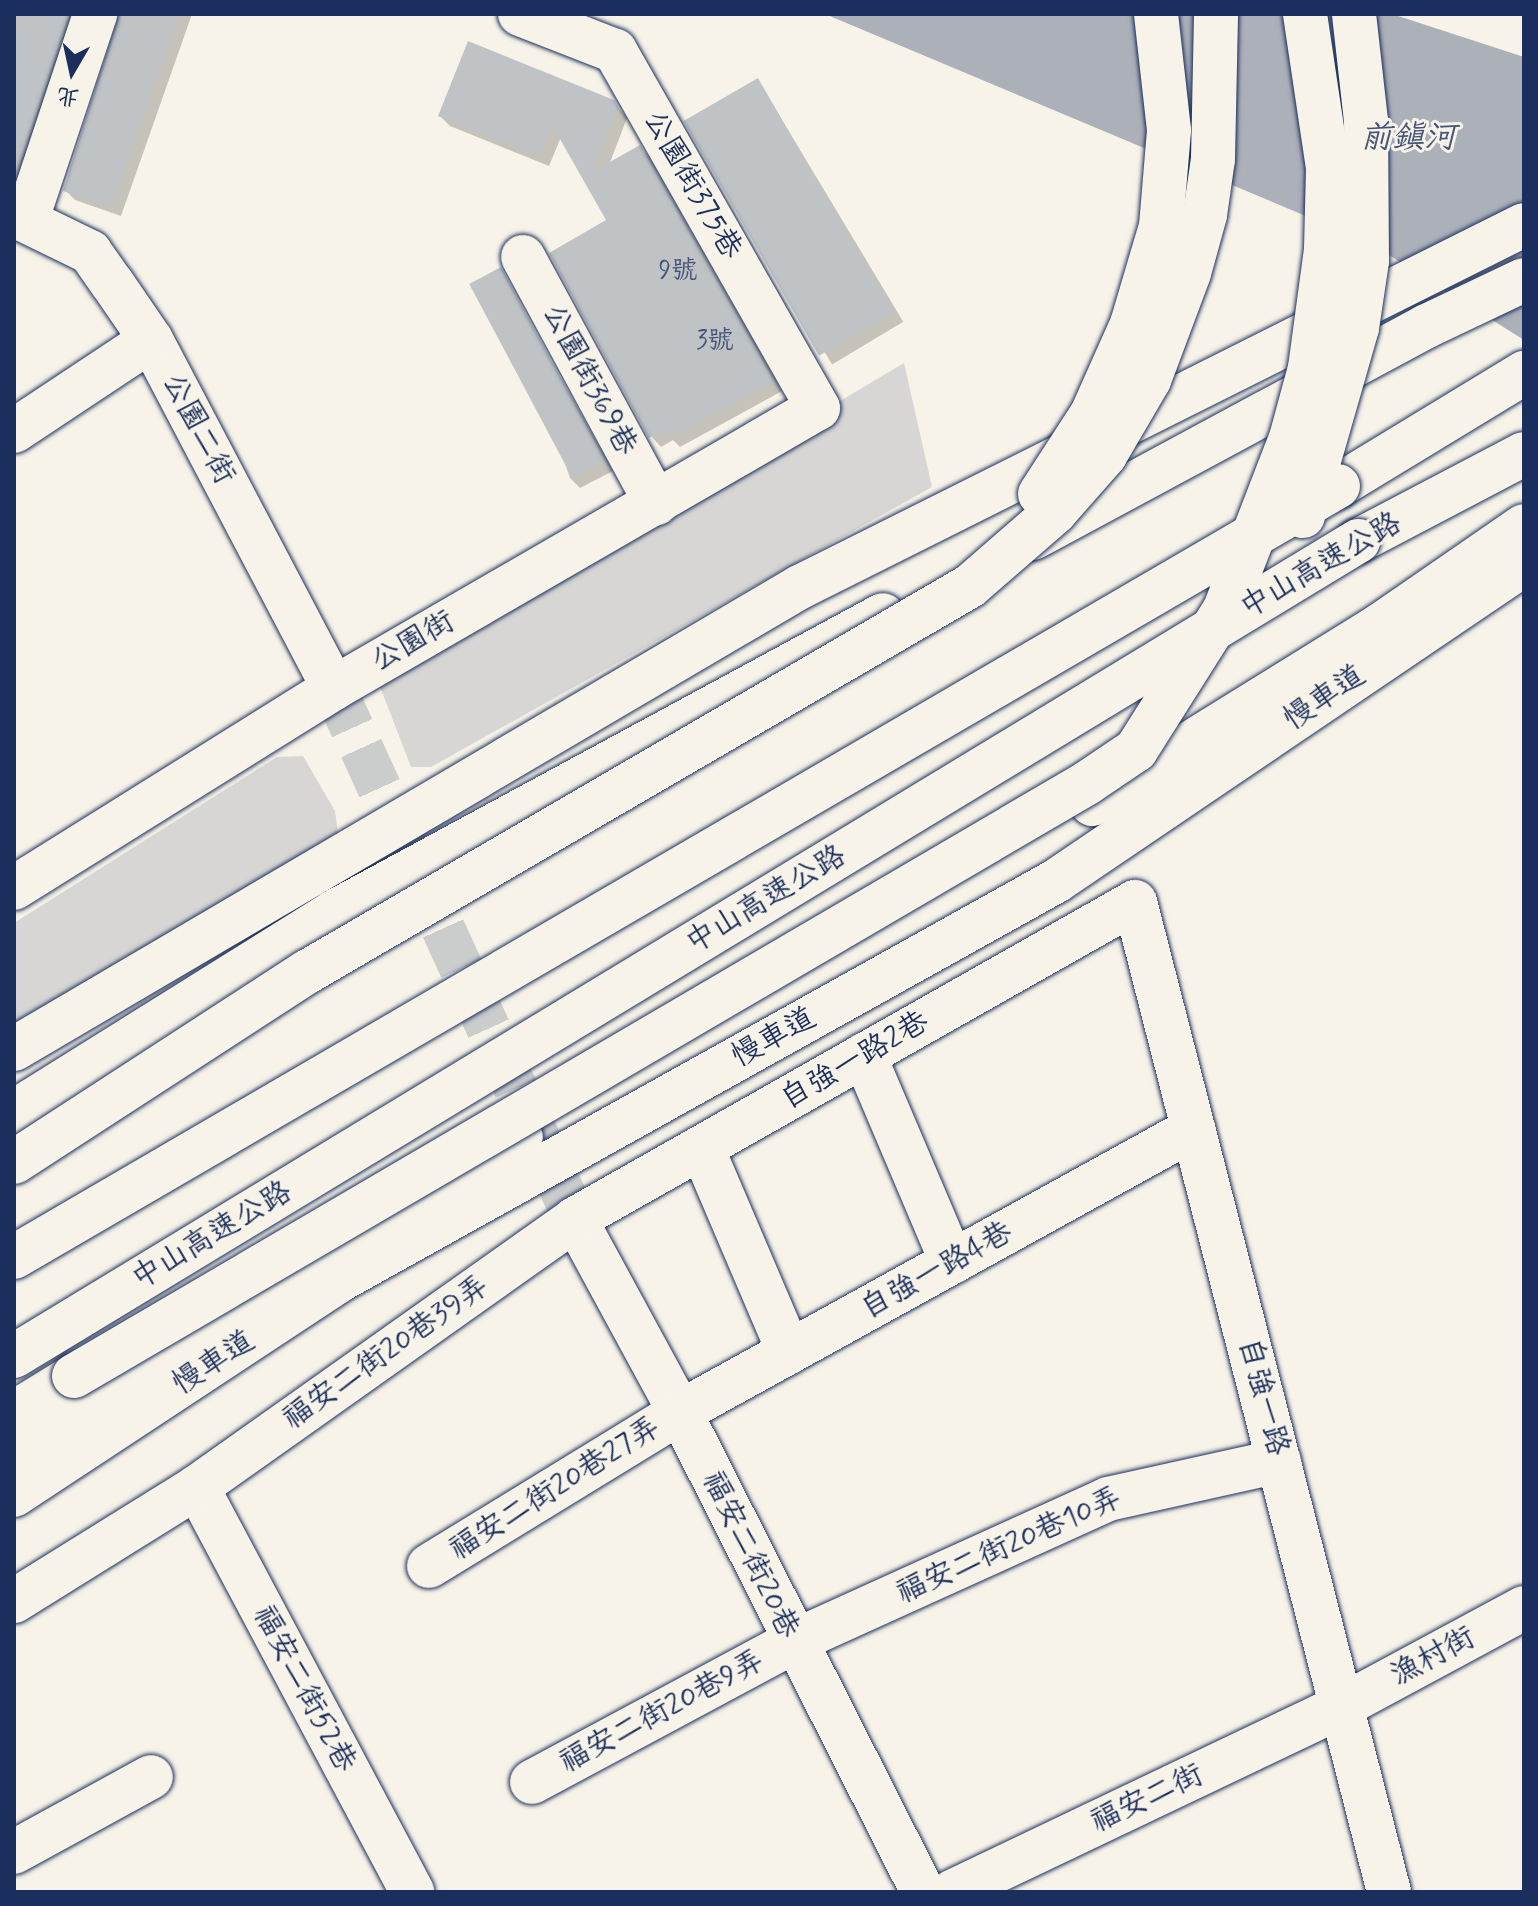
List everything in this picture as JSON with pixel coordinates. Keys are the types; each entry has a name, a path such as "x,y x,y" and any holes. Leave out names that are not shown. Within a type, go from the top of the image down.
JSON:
{"main road":[{"path":"20,217 95,14"},
{"name":"公園街375巷","path":"520,14 615,51 818,408"},
{"path":"939,604 1051,480 1092,414 1132,324 1161,226 1169,156 1166,79 1156,14"},
{"path":"14,1162 307,972 970,586 1055,512 1105,455 1149,380 1205,215 1215,121 1216,14"},
{"path":"1136,750 1225,609 1291,438 1310,368 1326,250 1328,168 1305,14"},
{"path":"14,1413 1087,783 1136,750 1196,695 1245,629 1294,542 1318,474 1357,328 1367,261 1366,121 1354,14"},
{"name":"公園二街","path":"20,217 90,252 151,340 334,688"},
{"path":"14,1049 800,587 1381,300 1524,225"},
{"name":"公園街369巷","path":"523,257 656,503"},
{"path":"14,1112 334,912 769,673 1038,536 1427,326 1524,280"},
{"path":"14,431 151,340"},
{"name":"中山高速公路","path":"14,1257 1524,373"},
{"name":"公園街","path":"14,888 334,688 818,408"},
{"name":"中山高速公路","path":"14,1356 1358,541 1524,454"},
{"path":"14,1460 566,1109 1043,834 1379,626 1524,526"},
{"name":"慢車道","path":"14,1495 338,1281 1056,881 1524,564"},
{"name":"自強一路2巷","path":"575,1219 1135,902"},
{"name":"自強一路","path":"1135,902 1389,1892"},
{"path":"864,1055 952,1262"},
{"name":"自強一路4巷","path":"680,1412 1193,1129"},
{"path":"702,1148 789,1352"},
{"name":"福安二街20巷","path":"575,1219 680,1412 793,1642 923,1892"},
{"name":"福安二街20巷39弄","path":"14,1601 197,1487 575,1219"},
{"name":"福安二街20巷27弄","path":"429,1566 680,1412"},
{"name":"福安二街20巷10弄","path":"793,1642 1108,1499 1279,1461"},
{"name":"福安二街52巷","path":"197,1487 412,1892"},
{"name":"漁村街","path":"1342,1706 1524,1608"},
{"name":"福安二街20巷9弄","path":"532,1782 793,1642"},
{"name":"福安二街","path":"952,1892 1342,1706"},
{"path":"14,1852 151,1777"}],"shaded area":[{"path":"904,363 932,487 431,767 411,767 379,684 391,668"},
{"path":"303,756 335,811 338,834 14,1027 14,923 277,757"}],"water":[{"name":"前鎮河","path":"825,14 1392,14 1524,57 1524,340 1370,243"}],"building":[{"path":"19,14 69,14 16,174 14,30"},
{"path":"119,14 179,14 111,207 63,191"},
{"path":"468,41 614,100 618,107 592,172 640,145 774,381 668,438 664,430 649,438 549,253 606,220 552,125 539,157 438,116"},
{"path":"758,78 894,313 819,356 684,121"},
{"path":"501,267 604,461 572,478 469,284"}],"tunnel":[{"path":"334,688 575,1219"}]}
